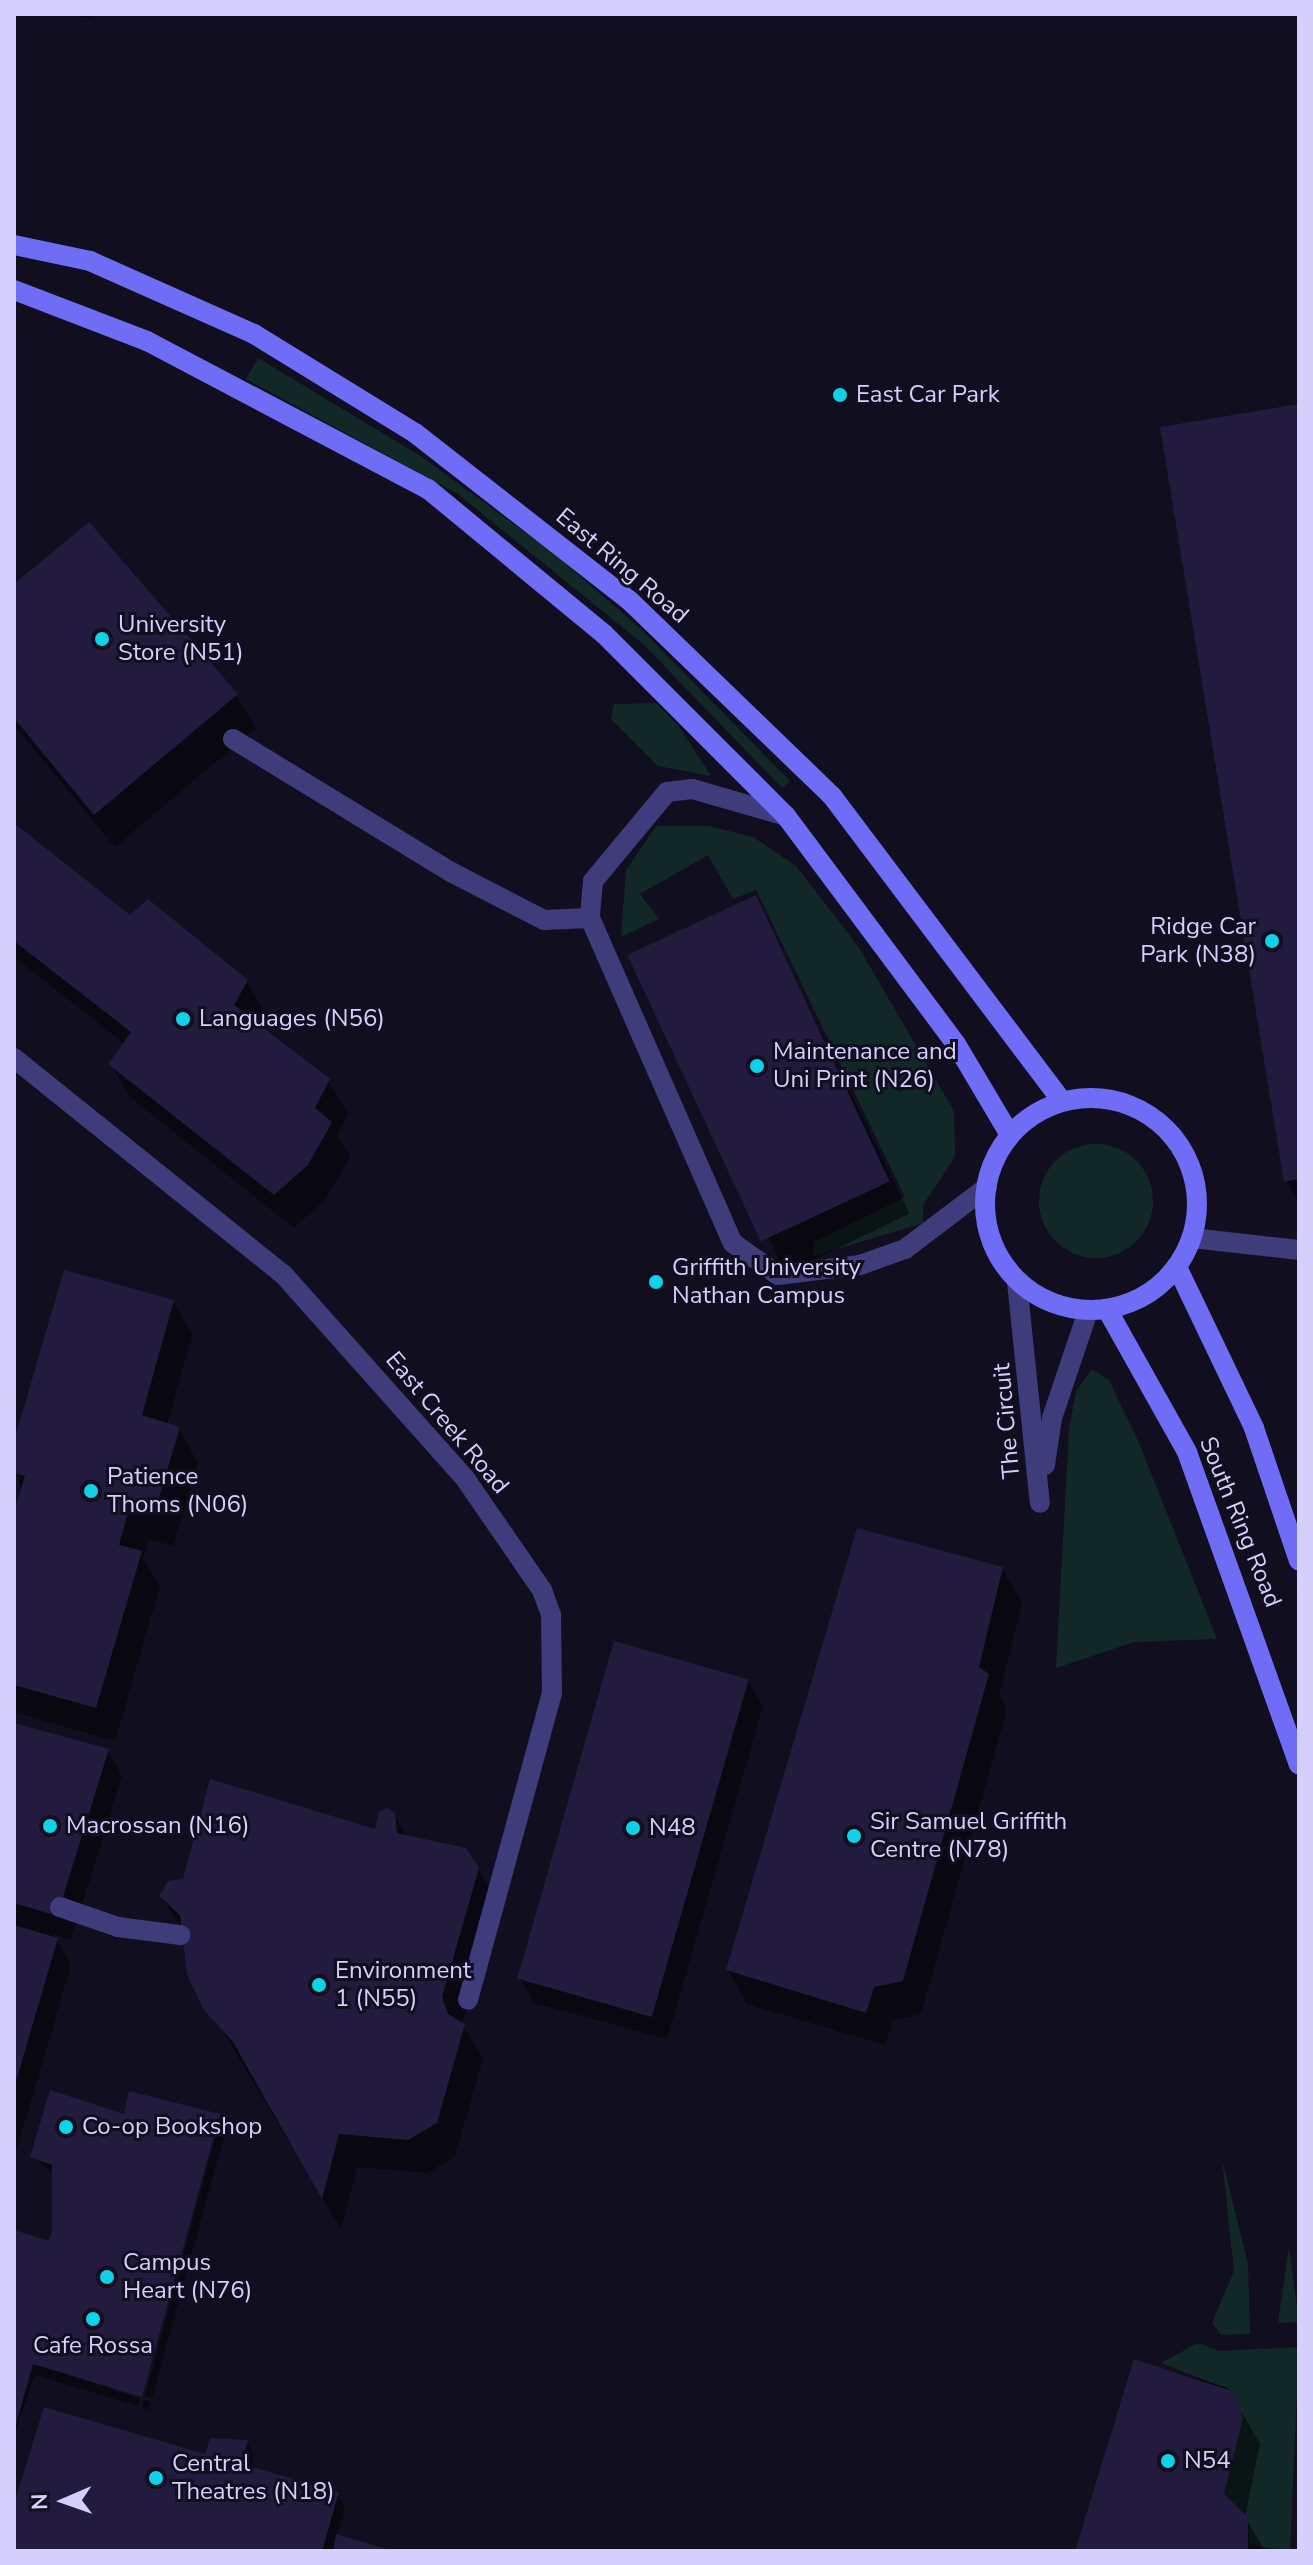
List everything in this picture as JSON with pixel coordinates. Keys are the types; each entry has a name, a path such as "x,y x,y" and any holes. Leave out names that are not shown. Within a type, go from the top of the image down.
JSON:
{"street":[{"name":"East Ring Road","path":"14,245 90,261 254,334 415,433 629,600 832,796 1062,1101"},
{"path":"14,290 147,341 428,489 604,634 786,816 956,1044 1010,1135"},
{"path":"233,739 451,872 544,920 590,918"},
{"path":"786,816 692,789 667,792 593,881 590,918 733,1243 759,1267 805,1274 877,1259 929,1235 987,1187"},
{"name":"East Creek Road","path":"14,1058 283,1274 464,1477 542,1590 551,1615 552,1693 468,2000"},
{"path":"1119,1099 1139,1106 1170,1134 1192,1172 1192,1238 1177,1267 1135,1302 1098,1311 1062,1308 1017,1282 986,1221 987,1187 1010,1135 1062,1101 1119,1099"},
{"path":"1192,1238 1299,1250"},
{"name":"South Ring Road","path":"1177,1267 1254,1428 1299,1561"},
{"name":"The Circuit","path":"1017,1282 1040,1503 1052,1418 1098,1311"},
{"name":"South Ring Road","path":"1098,1311 1187,1452 1299,1765"},
{"path":"60,1907 118,1927 180,1935"}],"green space":[{"path":"258,358 422,457 553,553 641,629 790,781 782,788 643,644 458,494 246,379"},
{"path":"656,703 678,725 711,776 658,766 611,719 614,704"},
{"path":"656,826 709,826 753,837 796,866 858,946 954,1111 955,1157 923,1205 923,1223 814,1256 814,1242 905,1197 756,890 733,899 708,855 640,894 659,919 621,937 626,870"},
{"path":"1096,1144 1128,1153 1144,1169 1153,1201 1144,1233 1128,1249 1096,1258 1064,1249 1048,1233 1039,1201 1048,1169 1064,1153"},
{"path":"1092,1369 1109,1380 1139,1443 1217,1639 1134,1642 1056,1668 1069,1429 1076,1391"},
{"path":"1222,2159 1248,2264 1250,2334 1221,2335 1212,2323 1234,2271"},
{"path":"1289,2247 1299,2322 1278,2323"},
{"path":"1198,2343 1219,2351 1299,2347 1290,2551 1249,2545 1248,2517 1224,2494 1242,2419 1235,2392 1161,2363"}],"building":[{"name":"Ridge Car Park (N38)","path":"1299,404 1299,1179 1284,1182 1160,427"},
{"name":"University Store (N51)","path":"89,522 238,694 94,815 14,718 14,584"},
{"name":"Languages (N56)","path":"14,823 130,915 148,899 248,980 234,1005 330,1079 315,1108 332,1122 308,1165 274,1195 108,1064 131,1032 14,941"},
{"name":"Maintenance and Uni Print (N26)","path":"756,895 890,1181 761,1241 627,955"},
{"name":"Patience Thoms (N06)","path":"64,1270 174,1300 142,1415 180,1427 154,1514 130,1506 119,1545 142,1551 96,1708 14,1685 14,1512 25,1476 14,1473 14,1441"},
{"name":"Sir Samuel Griffith Centre (N78)","path":"857,1528 1003,1567 979,1667 989,1674 903,1981 874,1987 866,2013 726,1970"},
{"name":"N48","path":"614,1641 749,1680 652,2017 517,1978"},
{"name":"Macrossan (N16)","path":"14,1723 109,1749 57,1916 14,1903"},
{"name":"Environment 1 (N55)","path":"210,1779 375,1829 379,1811 388,1808 395,1813 397,1833 466,1848 479,1868 442,1997 448,2014 465,2024 437,2123 408,2140 339,2134 322,2199 233,2042 203,2009 187,1974 180,1915 159,1896 168,1881 183,1879"},
{"path":"14,1925 58,1938 15,2085 14,2085"},
{"name":"Campus Heart (N76)","path":"50,2090 124,2114 129,2091 220,2114 142,2397 33,2364 15,2428 14,2230 49,2241 52,2231 52,2165 30,2157"},
{"name":"N54","path":"1134,2359 1235,2392 1243,2419 1224,2494 1248,2517 1248,2551 1075,2551"},
{"name":"Central Theatres (N18)","path":"44,2407 205,2454 210,2438 248,2440 242,2464 339,2492 322,2551 14,2551 14,2504"},
{"path":"336,2534 390,2550 333,2551"}],"place":[{"name":"East Car Park","path":"840,395"},
{"name":"University Store (N51)","path":"102,639"},
{"name":"Ridge Car Park (N38)","path":"1272,941"},
{"name":"Languages (N56)","path":"183,1019"},
{"name":"Maintenance and Uni Print (N26)","path":"757,1066"},
{"name":"Griffith University Nathan Campus","path":"656,1282"},
{"name":"Patience Thoms (N06)","path":"91,1491"},
{"name":"Macrossan (N16)","path":"50,1826"},
{"name":"N48","path":"633,1828"},
{"name":"Sir Samuel Griffith Centre (N78)","path":"854,1836"},
{"name":"Environment 1 (N55)","path":"319,1985"},
{"name":"Co-op Bookshop","path":"66,2127"},
{"name":"Campus Heart (N76)","path":"107,2277"},
{"name":"Cafe Rossa","path":"93,2319"},
{"name":"N54","path":"1168,2461"},
{"name":"Central Theatres (N18)","path":"156,2478"}]}
